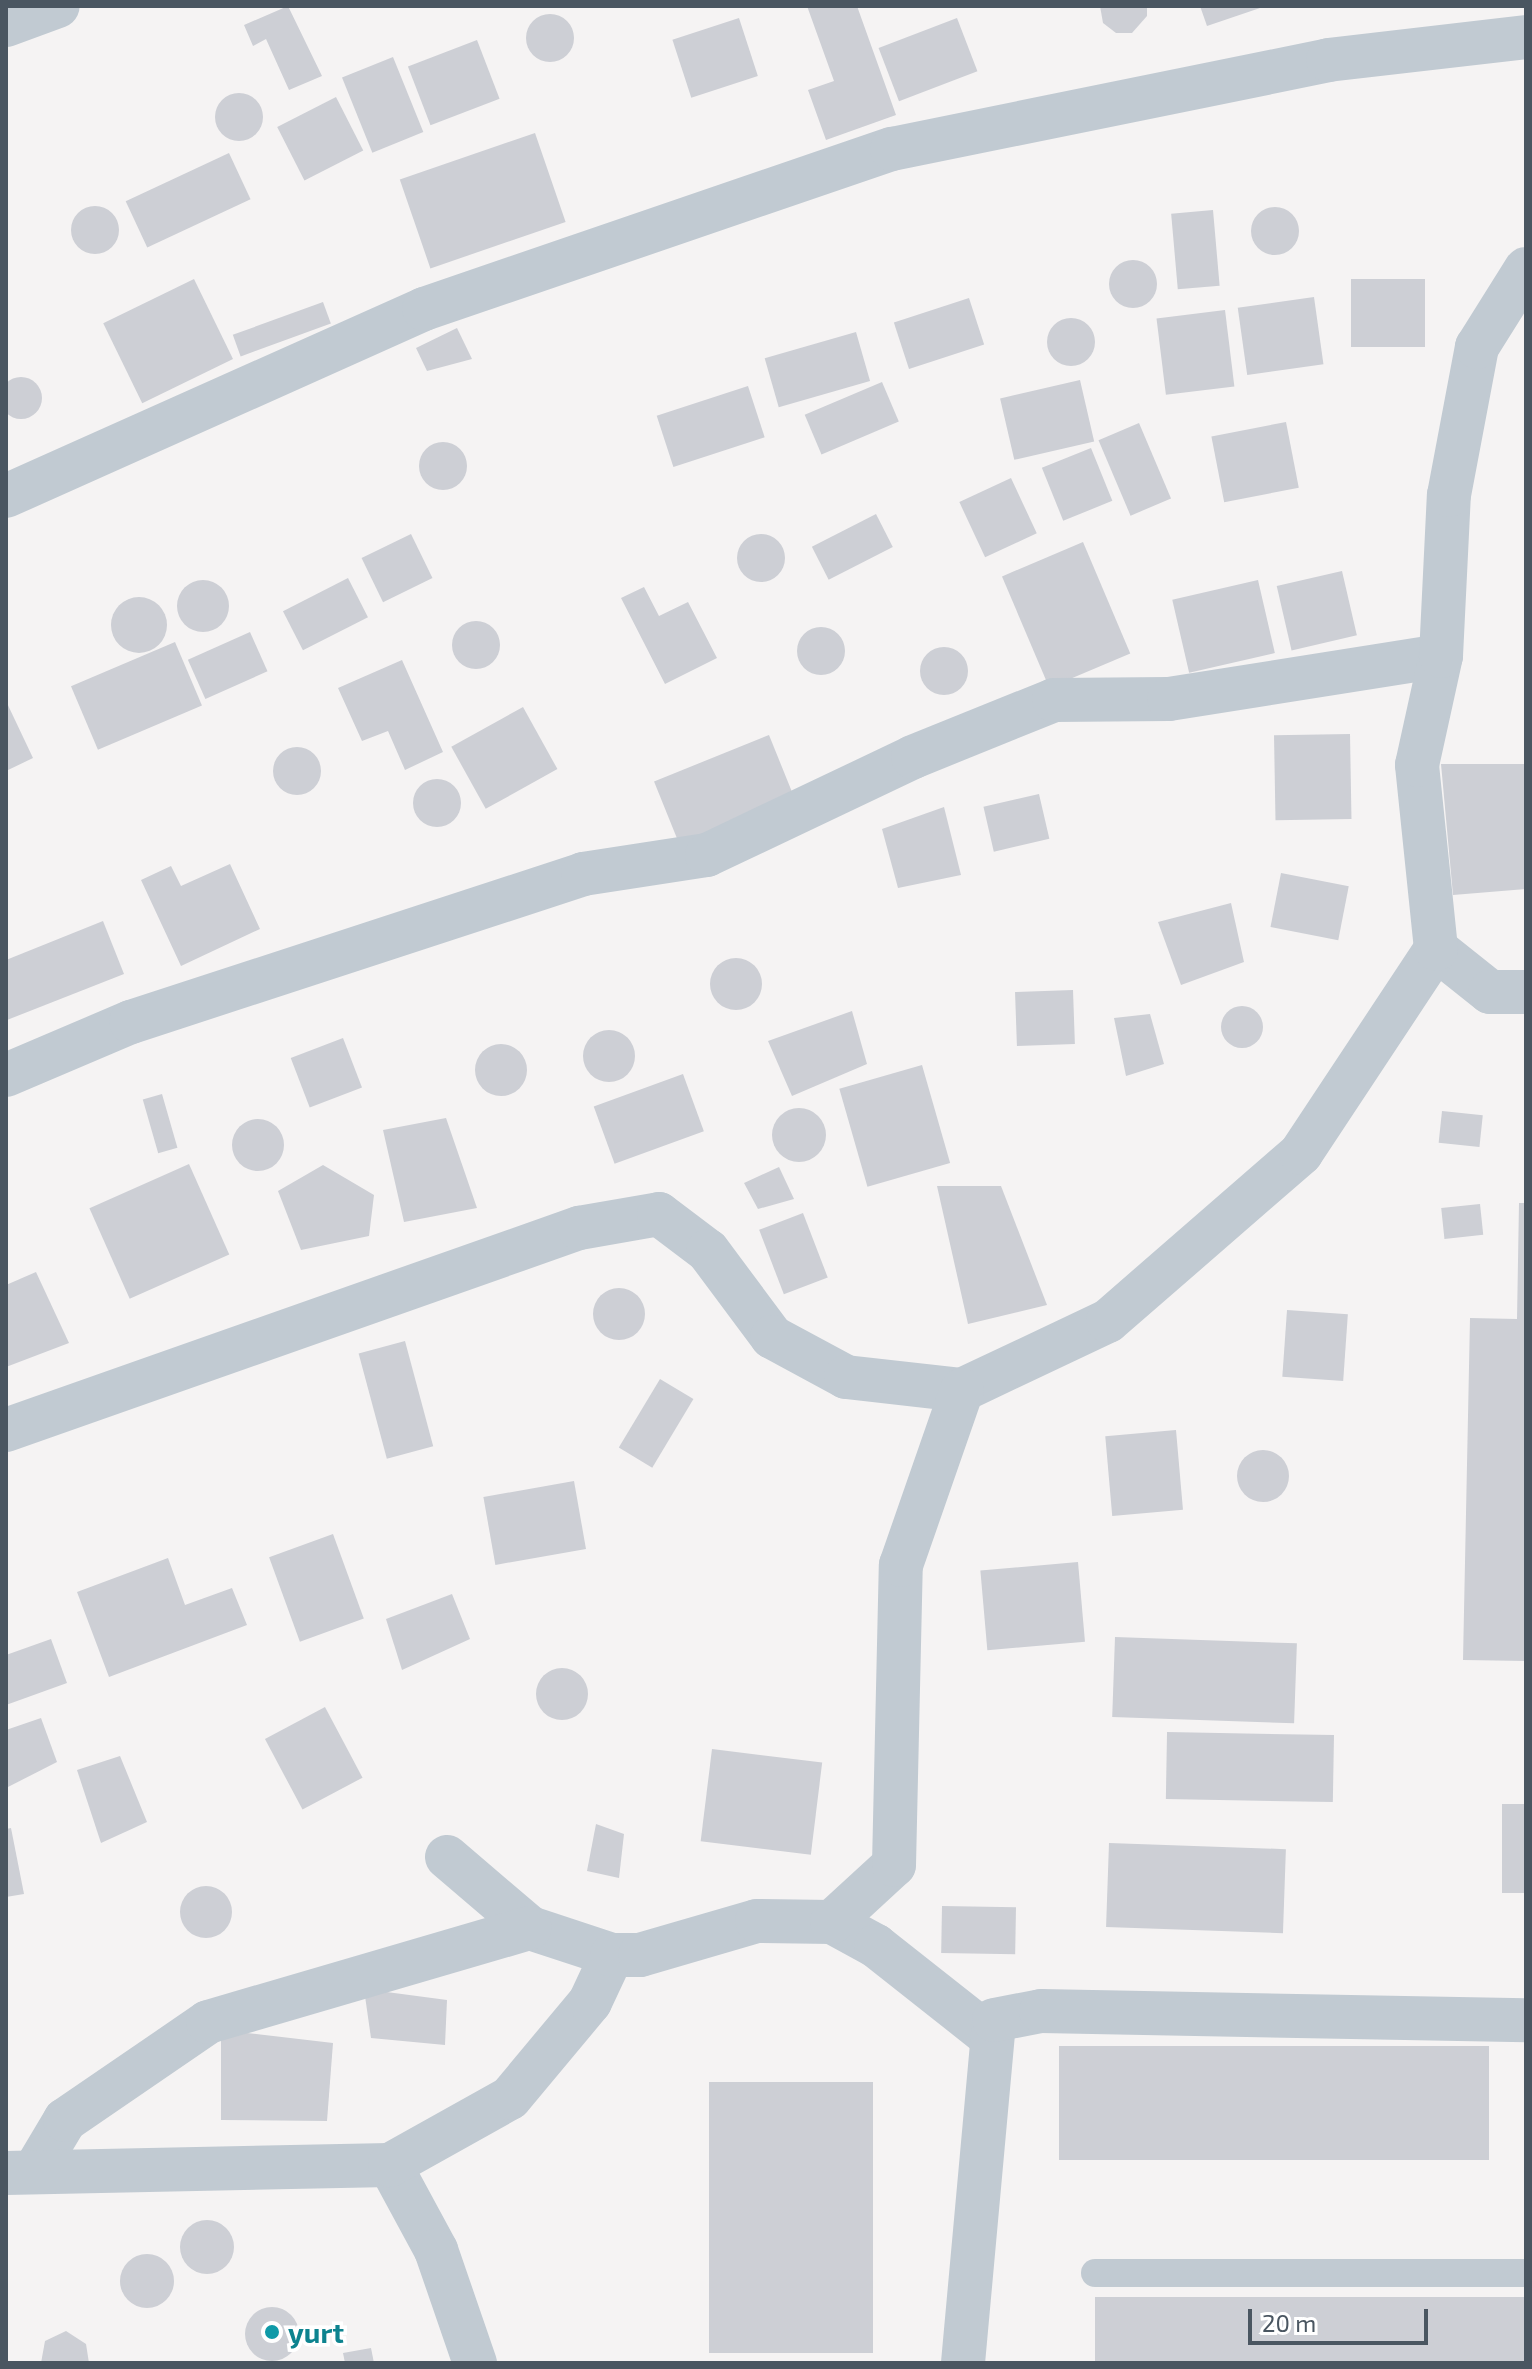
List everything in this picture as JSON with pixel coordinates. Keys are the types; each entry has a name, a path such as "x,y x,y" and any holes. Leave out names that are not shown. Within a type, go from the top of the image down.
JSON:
{"street":[{"path":"6,25 58,6"},
{"path":"6,496 424,309 892,149 1328,60 1526,37"},
{"path":"6,1430 579,1228 659,1214 708,1251 772,1337 846,1377 962,1390 1108,1321 1301,1153 1436,949 1417,765 1441,656 1449,495 1477,347 1526,269"},
{"path":"6,1075 131,1022 583,874 707,855 1054,700 1169,699 1441,656"},
{"path":"1436,949 1490,992 1526,992"},
{"path":"832,1922 894,1865 901,1565 962,1390"},
{"path":"447,1857 530,1928 612,1955 640,1955 757,1921 832,1922 902,1965 990,2036"},
{"path":"21,2170 65,2120 208,2022 530,1928"},
{"path":"21,2170 390,2165 510,2098 590,2002 612,1955"},
{"path":"963,2363 990,2036 994,2020 1041,2011 1526,2020"},
{"path":"390,2165 436,2250 475,2363"}],"lane":[{"path":"1095,2273 1526,2273"}],"building":[{"path":"288,6 322,76 289,90 266,39 253,46 244,25"},
{"path":"807,6 857,6 896,115 826,140 808,90 834,81"},
{"path":"1100,6 1147,6 1147,16 1132,33 1116,33 1103,23"},
{"path":"1200,6 1263,6 1263,7 1207,26"},
{"path":"550,14 567,21 574,38 567,55 550,62 533,55 526,38 533,21"},
{"path":"739,18 758,76 691,98 672,40"},
{"path":"957,18 977,71 899,101 879,48"},
{"path":"477,40 500,99 430,125 408,67"},
{"path":"393,57 423,132 372,153 342,78"},
{"path":"239,93 256,100 263,117 256,134 239,141 222,134 215,117 222,100"},
{"path":"336,97 363,150 304,180 277,127"},
{"path":"535,133 566,222 430,268 400,180"},
{"path":"229,153 251,199 147,247 126,201"},
{"path":"95,206 112,213 119,230 112,247 95,254 78,247 71,230 78,213"},
{"path":"1275,207 1292,214 1299,231 1292,248 1275,255 1258,248 1251,231 1258,214"},
{"path":"1213,210 1220,286 1178,289 1171,214"},
{"path":"1133,260 1150,267 1157,284 1150,301 1133,308 1116,301 1109,284 1116,267"},
{"path":"194,279 233,359 142,403 103,323"},
{"path":"1351,279 1425,279 1425,347 1351,347"},
{"path":"1314,297 1323,364 1247,375 1238,308"},
{"path":"969,298 984,345 909,369 894,322"},
{"path":"323,302 331,324 241,356 233,335"},
{"path":"1225,310 1234,386 1166,395 1157,318"},
{"path":"1071,318 1088,325 1095,342 1088,359 1071,366 1054,359 1047,342 1054,325"},
{"path":"457,328 472,359 427,371 416,348"},
{"path":"856,332 870,381 779,407 765,358"},
{"path":"21,377 36,383 42,398 36,413 21,419 6,413 0,398 6,383"},
{"path":"1080,380 1094,441 1014,460 1000,398"},
{"path":"882,382 899,422 821,454 805,415"},
{"path":"748,386 765,437 673,467 657,416"},
{"path":"1286,422 1299,488 1224,502 1211,437"},
{"path":"1139,423 1171,498 1131,516 1098,440"},
{"path":"443,442 460,449 467,466 460,483 443,490 426,483 419,466 426,449"},
{"path":"1091,448 1112,501 1063,521 1042,468"},
{"path":"1011,478 1037,533 985,557 959,502"},
{"path":"876,514 893,547 829,580 812,547"},
{"path":"411,534 432,578 383,602 362,558"},
{"path":"761,534 778,541 785,558 778,575 761,582 744,575 737,558 744,541"},
{"path":"1083,542 1130,653 1049,688 1002,576"},
{"path":"1342,571 1357,635 1292,650 1277,586"},
{"path":"348,578 368,617 303,650 283,611"},
{"path":"203,580 222,587 229,606 222,625 203,632 184,625 177,606 184,587"},
{"path":"1258,580 1275,653 1189,673 1172,600"},
{"path":"644,587 659,616 688,602 717,658 665,684 621,598"},
{"path":"139,597 159,605 167,625 159,645 139,653 119,645 111,625 119,605"},
{"path":"476,621 493,628 500,645 493,662 476,669 459,662 452,645 459,628"},
{"path":"821,627 838,634 845,651 838,668 821,675 804,668 797,651 804,634"},
{"path":"250,632 267,671 205,699 188,660"},
{"path":"175,642 202,706 98,750 71,686"},
{"path":"944,647 961,654 968,671 961,688 944,695 927,688 920,671 927,654"},
{"path":"402,660 443,752 405,770 388,731 362,741 338,688"},
{"path":"6,701 33,758 6,771"},
{"path":"523,707 557,769 486,809 451,747"},
{"path":"1350,734 1351,819 1275,820 1274,735"},
{"path":"769,735 795,799 680,845 654,781"},
{"path":"297,747 314,754 321,771 314,788 297,795 280,788 273,771 280,754"},
{"path":"1441,764 1526,764 1526,889 1453,895"},
{"path":"437,779 454,786 461,803 454,820 437,827 420,820 413,803 420,786"},
{"path":"1039,794 1049,839 994,852 983,807"},
{"path":"944,807 961,875 898,888 882,829"},
{"path":"230,864 260,929 181,966 141,880 171,866 181,886"},
{"path":"1281,873 1349,886 1338,940 1271,927"},
{"path":"1231,903 1244,962 1181,985 1158,922"},
{"path":"103,921 124,974 7,1020 6,960"},
{"path":"736,958 755,965 762,984 755,1003 736,1010 717,1003 710,984 717,965"},
{"path":"1073,990 1075,1044 1017,1046 1015,992"},
{"path":"1242,1006 1257,1012 1263,1027 1257,1042 1242,1048 1227,1042 1221,1027 1227,1012"},
{"path":"852,1011 867,1064 792,1096 768,1041"},
{"path":"1150,1014 1164,1064 1126,1076 1114,1018"},
{"path":"609,1030 628,1037 635,1056 628,1075 609,1082 590,1075 583,1056 590,1037"},
{"path":"343,1038 362,1087 310,1108 291,1058"},
{"path":"501,1044 520,1051 527,1070 520,1089 501,1096 482,1089 475,1070 482,1051"},
{"path":"922,1065 950,1163 867,1187 839,1089"},
{"path":"683,1074 704,1131 615,1164 594,1106"},
{"path":"162,1094 177,1148 158,1153 143,1100"},
{"path":"799,1108 818,1116 826,1135 818,1154 799,1162 780,1154 772,1135 780,1116"},
{"path":"1442,1111 1483,1115 1479,1147 1439,1143"},
{"path":"446,1118 477,1208 404,1222 383,1130"},
{"path":"258,1119 277,1126 284,1145 277,1164 258,1171 239,1164 232,1145 239,1126"},
{"path":"189,1164 229,1254 130,1299 89,1208"},
{"path":"323,1165 374,1195 369,1236 301,1250 278,1191"},
{"path":"779,1167 794,1199 758,1209 744,1183"},
{"path":"937,1186 1001,1186 1047,1305 968,1324"},
{"path":"1519,1203 1526,1203 1526,1661 1463,1660 1470,1318 1517,1319"},
{"path":"1480,1204 1483,1235 1444,1239 1441,1208"},
{"path":"803,1213 828,1277 784,1294 759,1230"},
{"path":"36,1272 69,1343 6,1367 6,1285"},
{"path":"619,1288 638,1295 645,1314 638,1333 619,1340 600,1333 593,1314 600,1295"},
{"path":"1287,1310 1348,1314 1343,1381 1282,1377"},
{"path":"405,1341 433,1446 387,1459 359,1353"},
{"path":"660,1379 693,1399 652,1468 619,1448"},
{"path":"1176,1430 1183,1510 1112,1516 1105,1436"},
{"path":"1263,1450 1282,1457 1289,1476 1282,1495 1263,1502 1244,1495 1237,1476 1244,1457"},
{"path":"574,1481 586,1549 495,1565 483,1497"},
{"path":"333,1534 364,1619 300,1642 269,1557"},
{"path":"168,1558 185,1605 232,1588 247,1625 109,1677 77,1592"},
{"path":"1078,1562 1085,1642 987,1650 980,1571"},
{"path":"452,1594 470,1639 402,1670 386,1619"},
{"path":"1115,1637 1297,1643 1294,1723 1112,1717"},
{"path":"51,1639 67,1683 6,1705 6,1655"},
{"path":"562,1668 581,1675 588,1694 581,1713 562,1720 543,1713 536,1694 543,1675"},
{"path":"325,1707 363,1778 303,1810 265,1739"},
{"path":"41,1718 57,1762 6,1788 6,1730"},
{"path":"1167,1732 1334,1735 1333,1802 1166,1799"},
{"path":"712,1749 822,1763 811,1855 701,1841"},
{"path":"120,1756 147,1822 101,1843 77,1770"},
{"path":"1502,1804 1526,1804 1526,1893 1502,1893"},
{"path":"596,1824 624,1834 619,1878 587,1871"},
{"path":"11,1828 24,1894 6,1897 6,1829"},
{"path":"1109,1843 1286,1849 1283,1933 1106,1927"},
{"path":"206,1886 225,1893 232,1912 225,1931 206,1938 187,1931 180,1912 187,1893"},
{"path":"942,1906 1016,1907 1015,1954 941,1953"},
{"path":"364,1989 447,2000 445,2045 371,2038"},
{"path":"221,2030 333,2043 327,2121 221,2120"},
{"path":"1059,2046 1489,2046 1489,2160 1059,2160"},
{"path":"709,2082 873,2082 873,2353 709,2353"},
{"path":"207,2220 226,2228 234,2247 226,2266 207,2274 188,2266 180,2247 188,2228"},
{"path":"147,2254 166,2262 174,2281 166,2300 147,2308 128,2300 120,2281 128,2262"},
{"path":"1095,2297 1524,2297 1524,2363 1095,2363"},
{"name":"yurt","path":"272,2307 291,2315 299,2334 291,2353 272,2361 253,2353 245,2334 253,2315"},
{"path":"66,2331 86,2344 89,2363 41,2363 45,2341"},
{"path":"371,2348 374,2363 345,2363 343,2353"}],"place":[{"name":"yurt","path":"272,2332"}]}
